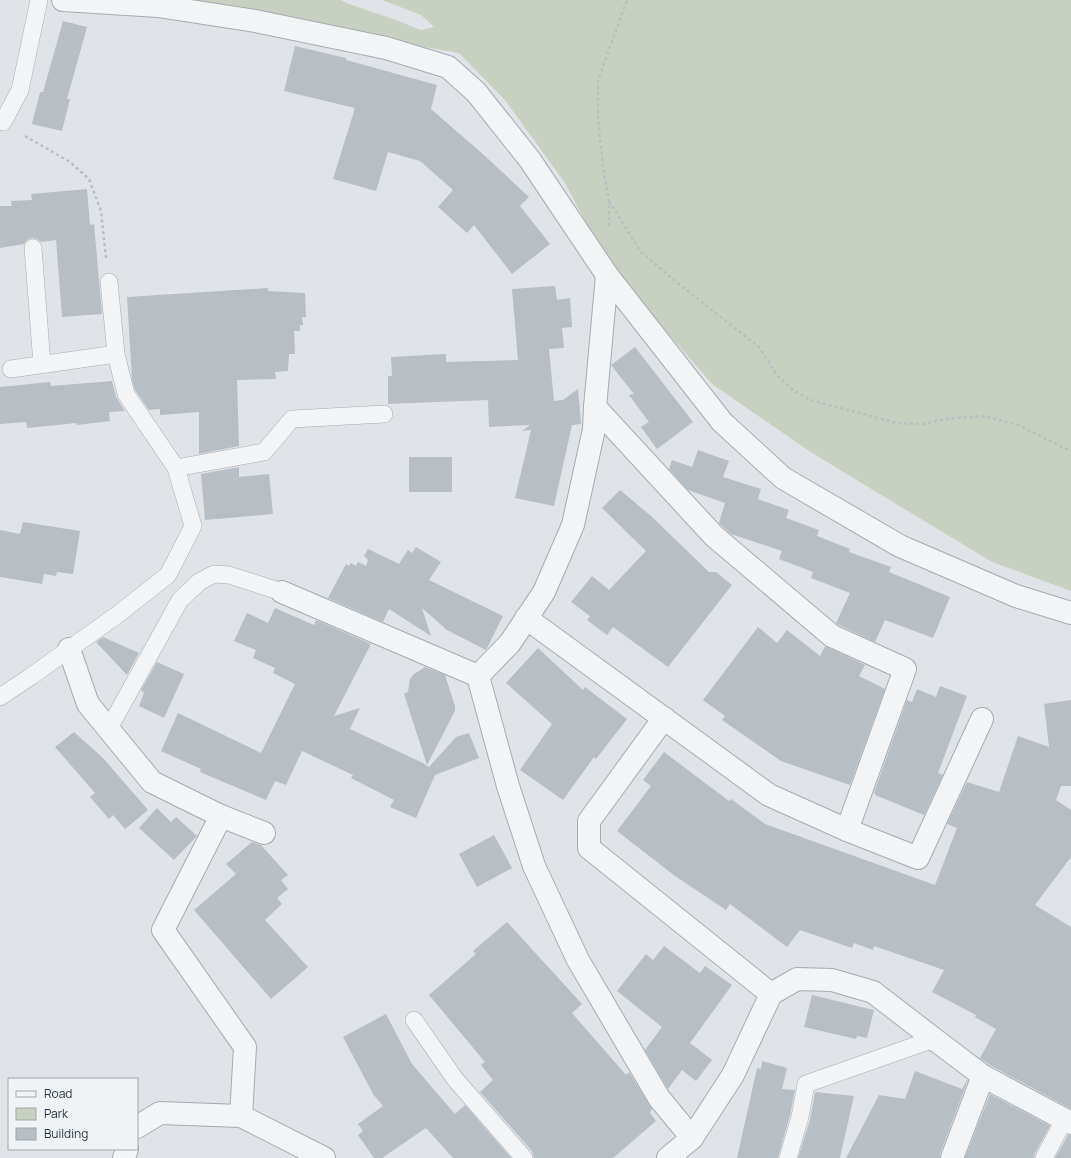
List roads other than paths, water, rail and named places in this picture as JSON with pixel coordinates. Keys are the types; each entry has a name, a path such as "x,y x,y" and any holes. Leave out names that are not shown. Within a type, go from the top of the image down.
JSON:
{"street":[{"path":"63,0 158,6 255,21 386,48 448,67 476,92 530,160 607,275 722,422 783,478 900,546 1016,596 1071,613"},
{"path":"478,676 510,643 544,592 573,525 594,429 607,275"},
{"path":"595,407 714,536 826,631 832,636 905,669 847,830"},
{"path":"282,592 478,676"},
{"path":"526,618 769,795 847,830 918,858 982,719"},
{"path":"69,649 88,704 152,782 221,816 264,833"},
{"path":"478,676 508,786 534,866 582,966 660,1098 692,1138"},
{"path":"664,718 589,821 589,848 771,994"},
{"path":"221,816 163,930 245,1047 241,1116"},
{"path":"668,1158 692,1138 733,1075 771,994 797,979 832,980 873,992 984,1076 1067,1122"},
{"path":"952,1158 984,1076"},
{"path":"138,1126 160,1113 241,1116 324,1158"}],"lane":[{"path":"3,122 20,90 39,0"},
{"path":"33,248 42,364"},
{"path":"0,697 117,615 168,575 193,526 176,468 126,394 116,354 109,282"},
{"path":"11,369 116,354"},
{"path":"176,468 264,452 292,419 384,414"},
{"path":"108,730 180,600 199,582 214,574 229,575 282,592"},
{"path":"414,1020 455,1079 524,1158"},
{"path":"788,1158 800,1116 806,1084 934,1039"},
{"path":"1044,1158 1067,1122"}]}
